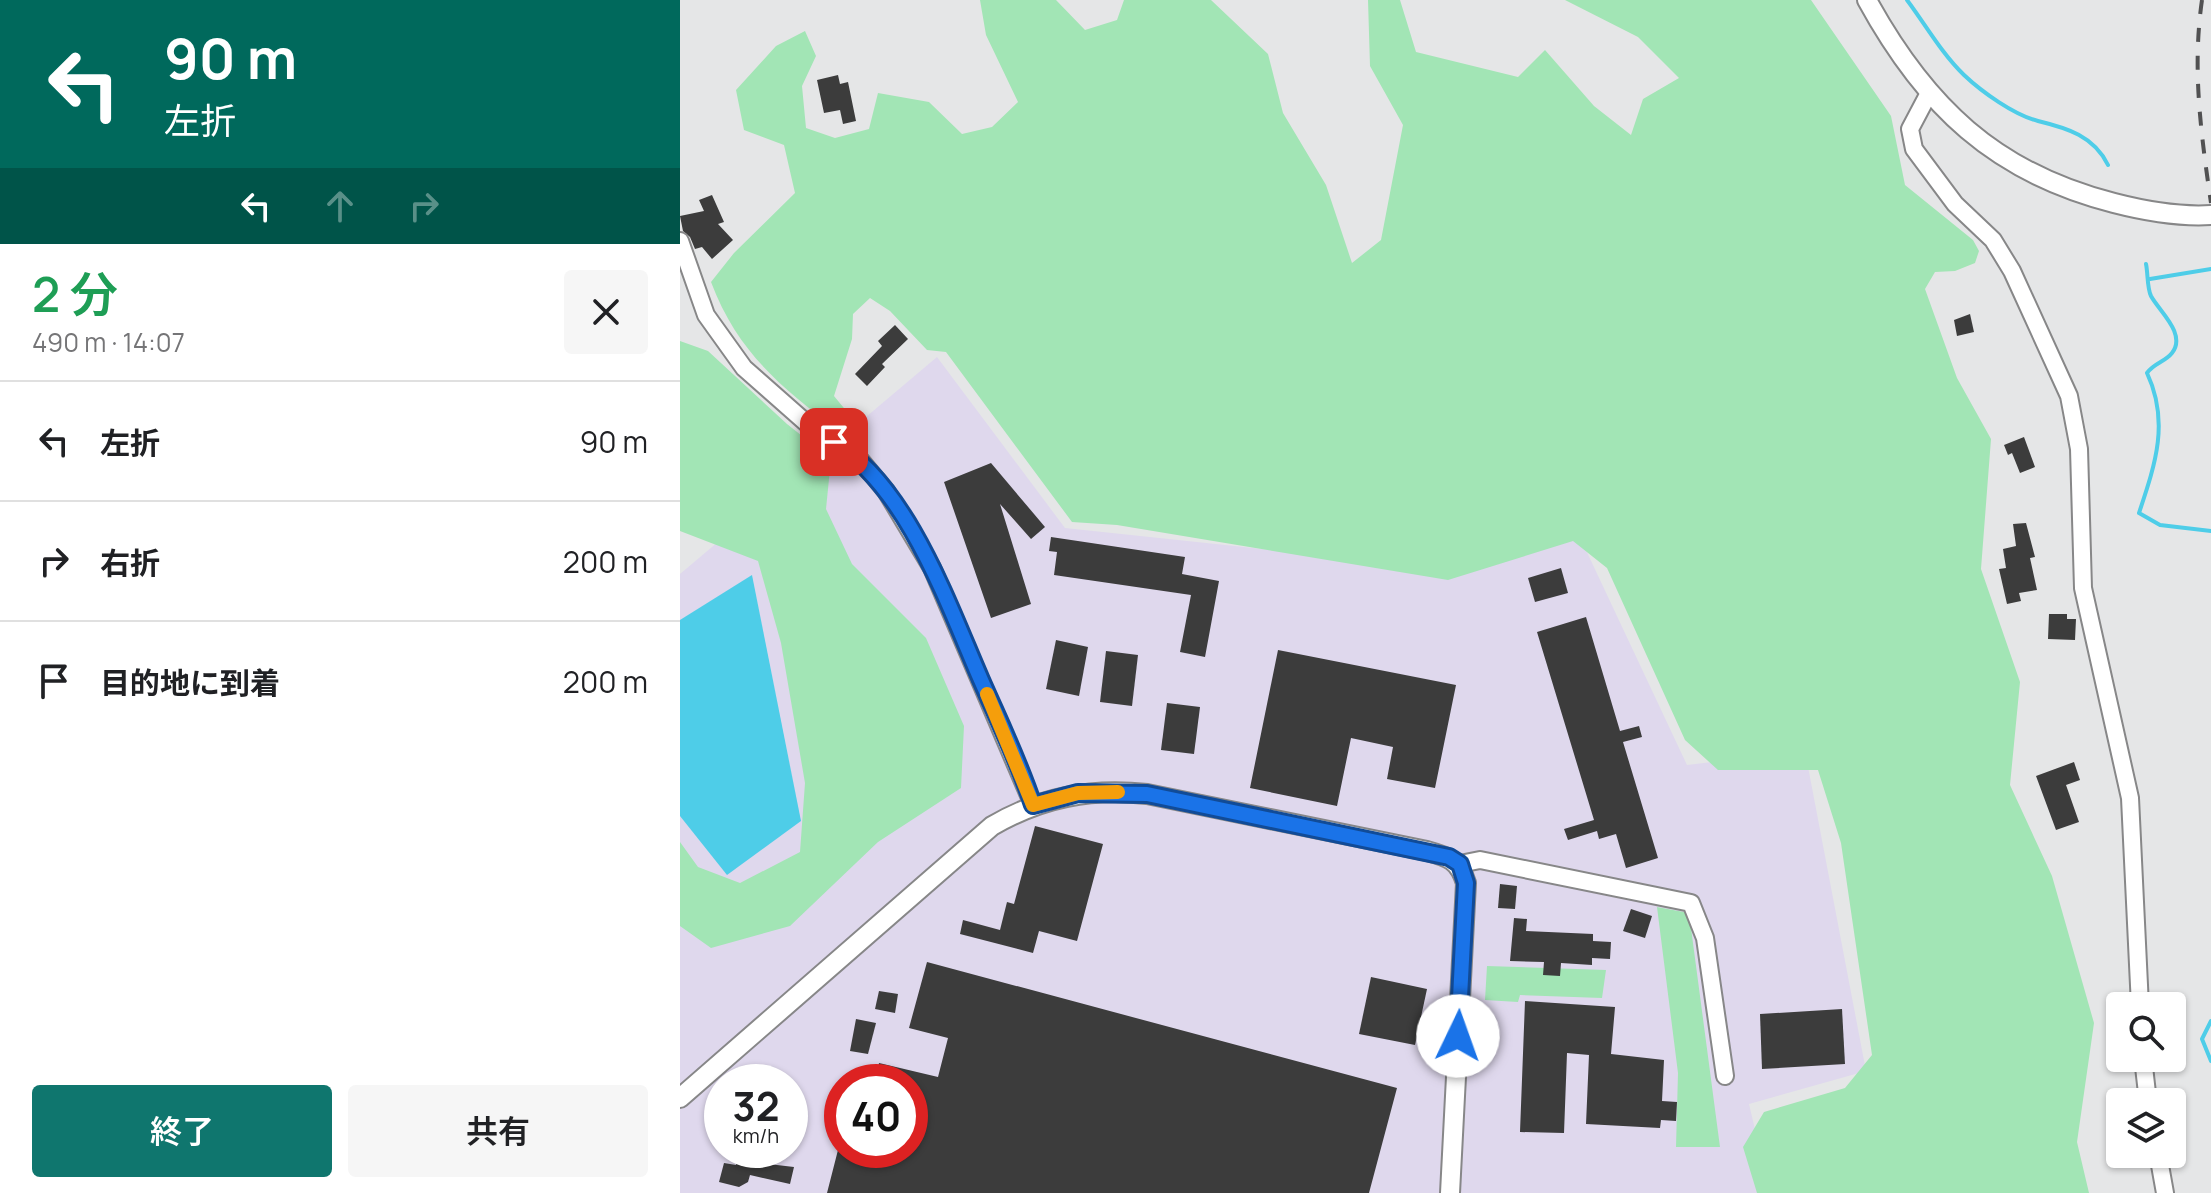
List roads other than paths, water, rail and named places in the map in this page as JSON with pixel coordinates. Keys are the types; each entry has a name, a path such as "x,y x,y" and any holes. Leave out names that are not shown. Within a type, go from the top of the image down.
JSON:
{"street":[{"path":"1867,0 1888,38 1929,93 1969,133 2035,177 2134,208 2206,216"},
{"path":"1929,93 1910,129 1914,149 1955,204 2000,250 2069,396 2079,449 2083,588 2130,798 2139,992"},
{"path":"680,241 706,315 744,368 812,428 856,455 886,491 932,568 1033,805"},
{"path":"680,1098 992,826 1033,805 1078,793 1147,794 1427,851 1449,857 1460,864 1466,883 1450,1193"},
{"path":"1460,864 1480,860 1691,903 1705,938 1725,1076"},
{"path":"2161,1168 2165,1193"}],"water":[{"path":"752,575 801,821 727,875 680,816 680,620"}],"waterway":[{"path":"1907,0 1948,58 1971,82 2019,114 2079,135 2095,147 2108,165"},
{"path":"2146,264 2151,296 2170,323 2176,346 2166,359 2147,373 2154,391 2159,426 2155,461 2139,513 2160,525 2211,531"},
{"path":"2150,279 2211,269"},
{"path":"2211,1021 2202,1039 2211,1061"}],"railway":[{"path":"2202,0 2198,76 2211,203"}]}
